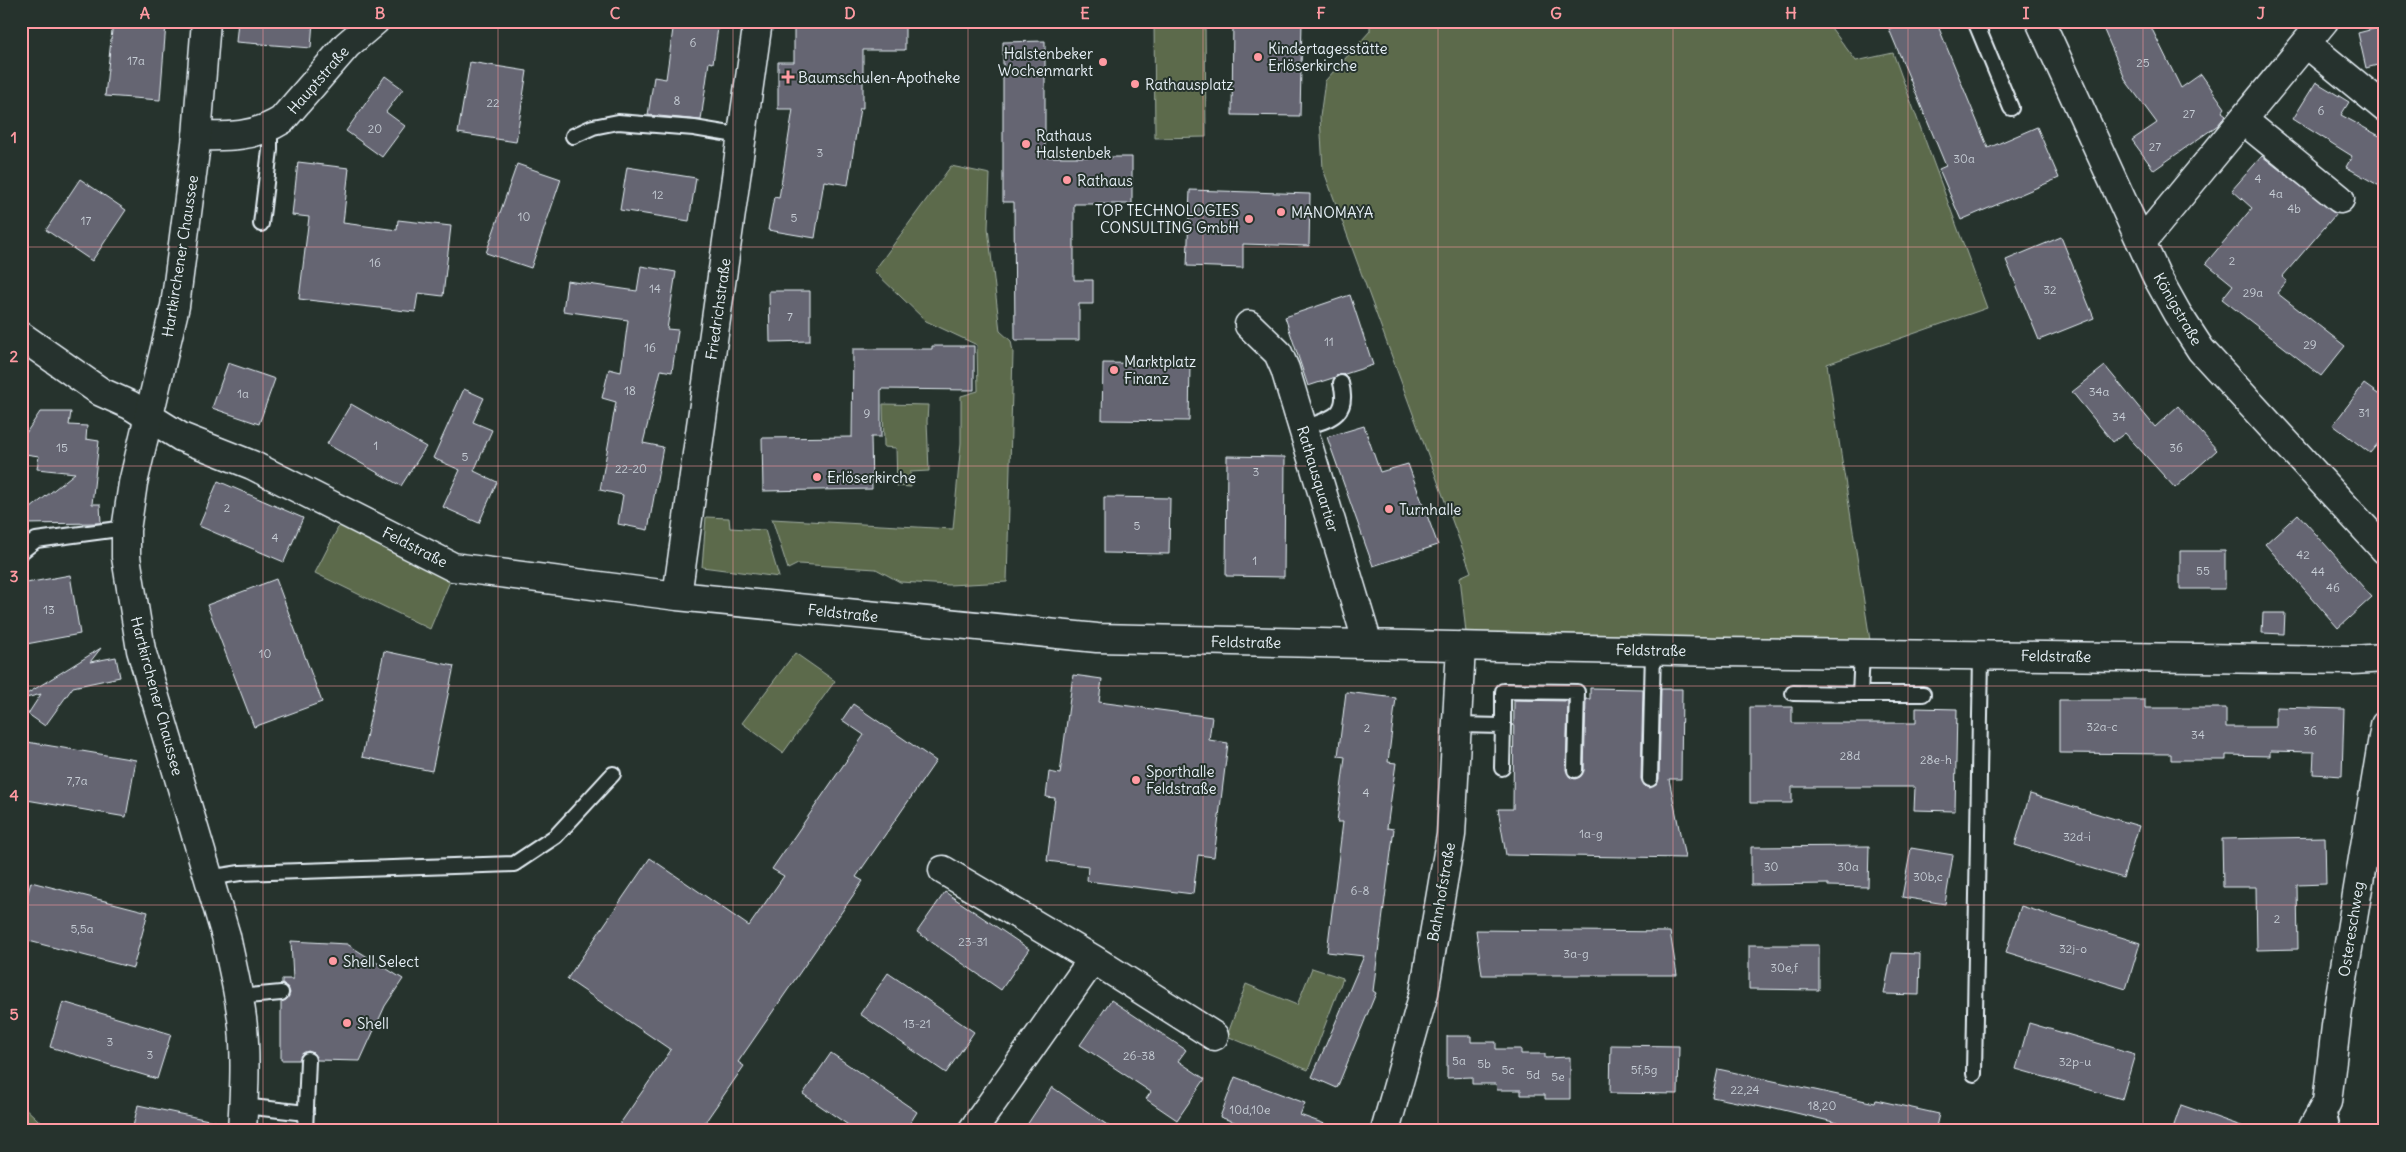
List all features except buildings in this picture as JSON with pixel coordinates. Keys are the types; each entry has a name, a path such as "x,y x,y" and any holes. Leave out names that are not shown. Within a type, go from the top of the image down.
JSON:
{"street":[{"name":"Hartkirchener Chaussee","path":"206,21 197,136 159,422 130,499 126,528 127,575 141,650 226,936 243,1026 243,1118"},
{"name":"Hauptstraße","path":"197,136 238,136 270,128 292,111 338,56 375,21"},
{"name":"Friedrichstraße","path":"677,596 758,21"},
{"name":"Königstraße","path":"2040,21 2142,242 2177,313 2201,350 2385,550"},
{"path":"2142,242 2324,21"},
{"path":"2306,44 2385,108"},
{"path":"2243,120 2340,199"},
{"name":"Rathausquartier","path":"1248,325 1278,353 1285,369 1368,644"},
{"name":"Feldstraße","path":"21,336 100,392 159,422 181,437 252,465 453,566 677,596 1097,638 1981,656 2353,660 2385,658"},
{"name":"Bahnhofstraße","path":"1385,1131 1424,992 1451,834 1461,646"},
{"name":"Ostereschweg","path":"2311,1131 2327,1102 2338,1009 2385,725"},
{"path":"943,870 1093,959 1214,1036"},
{"path":"972,1131 1093,959"}],"lane":[{"path":"1975,21 2011,108"},
{"path":"573,136 592,127 618,122 694,128 742,136"},
{"path":"261,224 270,150 270,128"},
{"path":"1303,428 1330,419 1339,412 1344,403 1342,383"},
{"path":"21,552 36,540 126,528"},
{"path":"1650,779 1652,650"},
{"path":"1860,694 1862,654"},
{"path":"1974,1074 1981,656"},
{"path":"1502,768 1504,691 1576,692 1575,770"},
{"path":"1793,693 1923,694"},
{"path":"1457,725 1503,726"},
{"path":"208,878 240,873 514,864 556,836 613,774"},
{"path":"238,997 282,993"},
{"path":"305,1131 308,1060"},
{"path":"2327,1102 2333,1131"},
{"path":"243,1118 306,1112"}],"green space":[{"path":"1154,21 1205,21 1206,137 1155,138"},
{"path":"1370,21 1826,21 1856,61 1893,53 1987,308 1827,364 1872,653 1467,642 1460,577 1471,572 1323,169 1320,117 1325,81 1370,31"},
{"path":"951,166 990,174 988,228 1000,331 1011,341 1013,352 1007,582 949,585 900,582 876,569 798,564 788,569 772,519 953,529 961,443 961,396 978,391 977,345 926,321 874,271"},
{"path":"883,404 928,405 929,471 910,472 911,487 897,486 896,448 884,447"},
{"path":"706,517 729,518 730,528 765,530 779,577 702,567"},
{"path":"342,520 452,576 430,629 315,573"},
{"path":"795,653 835,681 783,753 742,723"},
{"path":"1312,968 1343,978 1308,1070 1227,1036 1246,984 1297,1005"},
{"path":"21,1104 50,1131 21,1131"}],"place":[{"name":"Kindertagesstätte Erlöserkirche","path":"1258,57"},
{"name":"Halstenbeker Wochenmarkt","path":"1103,62"},
{"name":"Baumschulen-Apotheke","path":"788,77"},
{"name":"Rathausplatz","path":"1135,84"},
{"name":"Rathaus Halstenbek","path":"1026,144"},
{"name":"Rathaus","path":"1067,180"},
{"name":"MANOMAYA","path":"1281,212"},
{"name":"TOP TECHNOLOGIES CONSULTING GmbH","path":"1249,219"},
{"name":"Marktplatz Finanz","path":"1114,370"},
{"name":"Erlöserkirche","path":"817,477"},
{"name":"Turnhalle","path":"1389,509"},
{"name":"Sporthalle Feldstraße","path":"1136,780"},
{"name":"Shell Select","path":"333,961"},
{"name":"Shell","path":"347,1023"}]}
